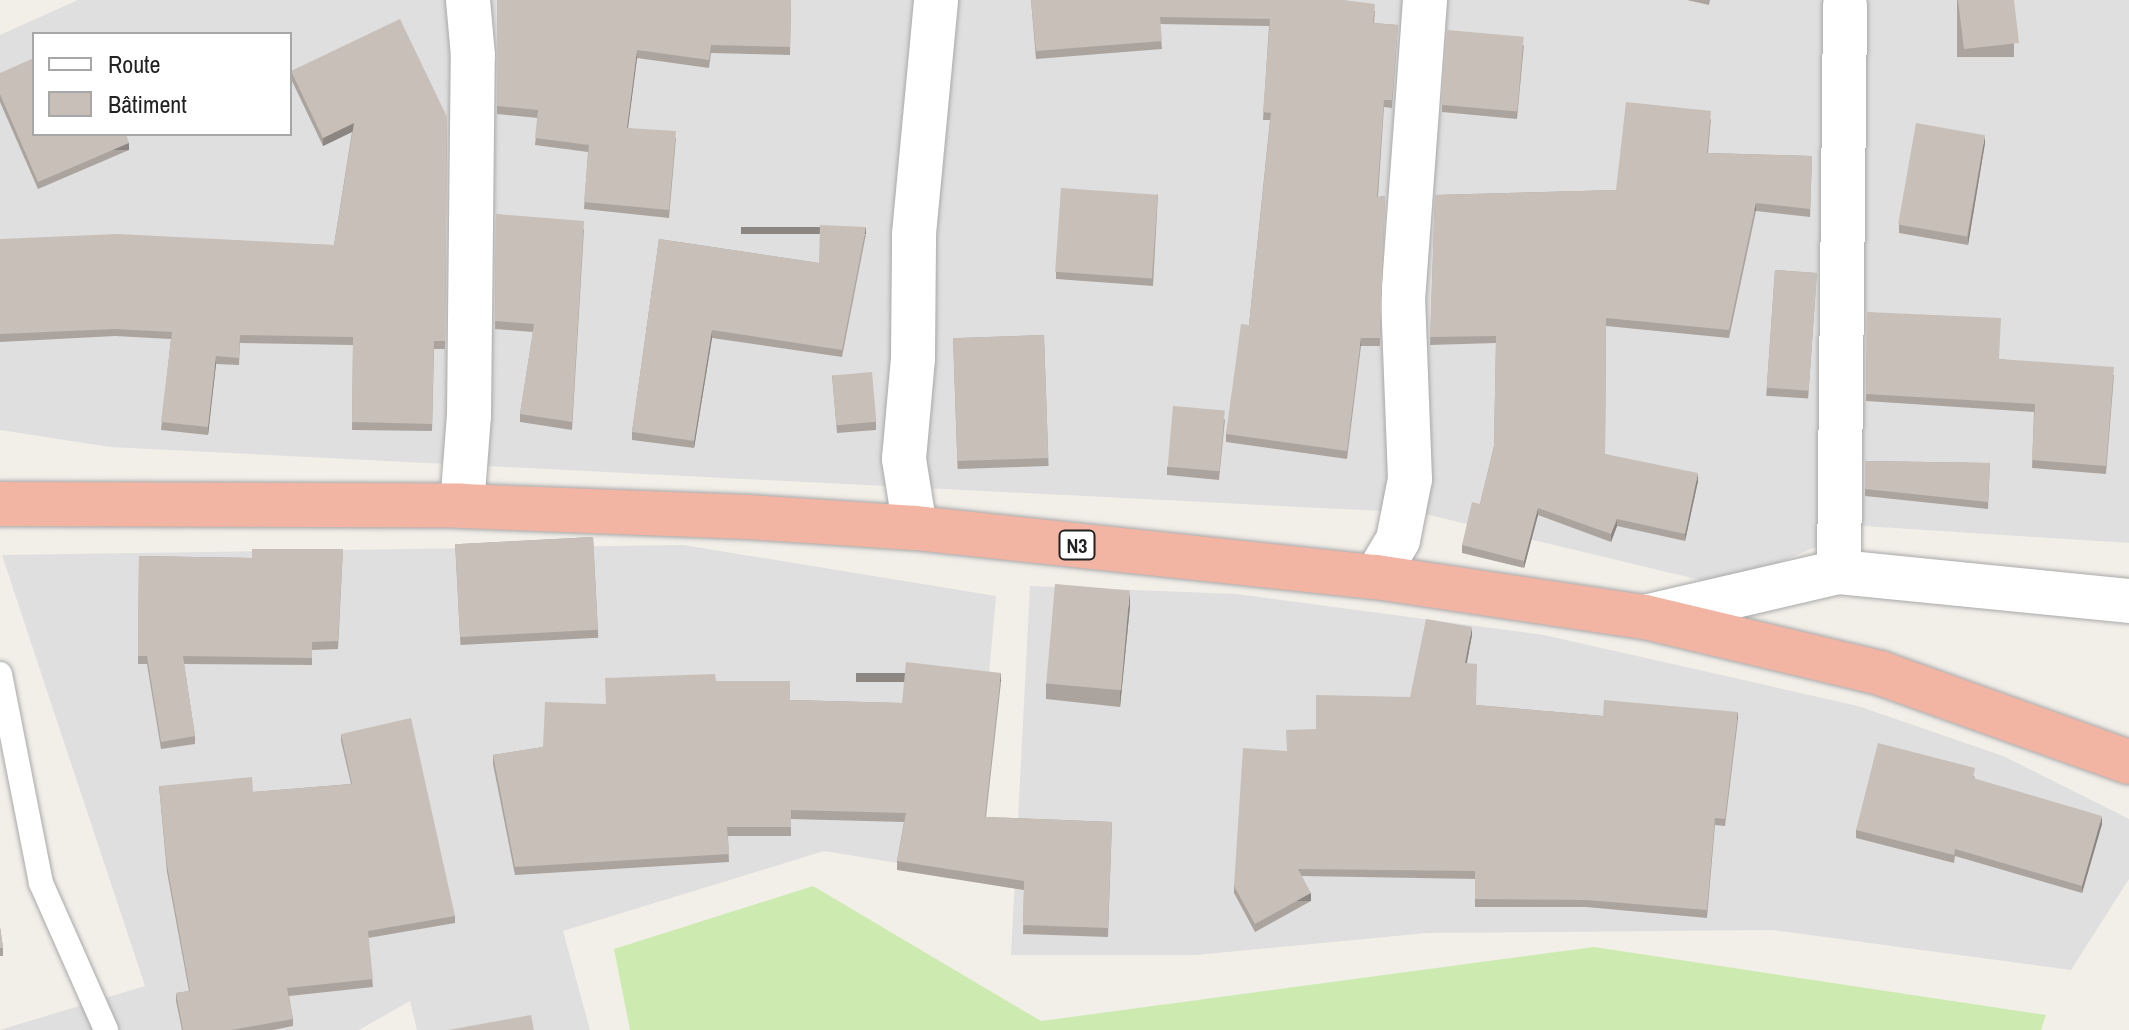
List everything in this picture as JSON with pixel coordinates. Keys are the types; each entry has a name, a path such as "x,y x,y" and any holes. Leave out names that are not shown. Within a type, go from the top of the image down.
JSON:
{"highway":[{"name":"N3","path":"0,504 462,506 915,528 1376,577 1645,617 1880,673 2129,762"}],"street":[{"path":"462,506 469,416 473,56 468,0"},
{"path":"915,528 904,459 913,358 914,234 936,0"},
{"path":"1376,577 1398,540 1410,479 1403,300 1425,0"},
{"path":"1839,572 1845,5"},
{"path":"1645,617 1839,572 2129,601"}],"lane":[{"path":"0,674 41,883 106,1030"}],"shaded area":[{"path":"78,0 2129,0 2129,543 1864,526 1725,586 1421,513 110,447 0,430 0,35"},
{"path":"683,545 996,596 971,875 824,851 563,931 590,1030 417,1030 410,1001 359,1030 0,1030 145,986 2,555"},
{"path":"1030,586 1237,594 1544,635 1858,706 2003,756 2129,819 2129,879 2071,970 1772,930 1427,933 1196,955 1011,955"}],"green space":[{"path":"813,886 1041,1021 1594,947 2046,1015 2041,1030 630,1030 614,949"}],"building":[{"path":"497,0 791,0 790,47 711,45 709,60 637,50 627,128 676,131 669,210 584,202 589,145 535,138 538,110 497,106"},
{"path":"1031,0 1343,0 1375,4 1373,23 1398,25 1392,100 1384,100 1377,197 1385,196 1380,338 1361,338 1347,451 1226,434 1241,324 1249,325 1271,113 1263,112 1270,19 1160,17 1162,41 1036,51"},
{"path":"1958,0 2014,0 2019,43 1964,49"},
{"path":"400,19 447,117 445,341 434,341 432,424 352,422 353,337 240,335 239,358 216,356 208,427 161,422 172,332 115,329 0,334 0,239 118,234 334,245 354,123 323,138 292,71"},
{"path":"1447,30 1524,37 1517,111 1440,105"},
{"path":"32,59 32,136 127,136 129,143 38,182 0,94 0,73"},
{"path":"1626,102 1711,111 1707,153 1812,156 1810,209 1756,203 1729,330 1606,318 1605,454 1698,473 1685,534 1617,519 1611,534 1538,508 1524,561 1462,545 1472,502 1480,504 1494,446 1496,336 1430,337 1435,195 1616,190"},
{"path":"1916,123 1985,135 1967,237 1898,224"},
{"path":"1061,188 1158,195 1152,279 1055,272"},
{"path":"496,214 584,221 572,422 520,414 534,324 495,321"},
{"path":"820,225 866,227 842,350 712,330 694,441 632,432 659,239 819,263"},
{"path":"1775,270 1817,273 1809,391 1767,388"},
{"path":"1867,312 2001,318 1999,359 2114,367 2106,466 2032,460 2035,404 1866,394"},
{"path":"1044,335 1048,458 957,461 953,338"},
{"path":"872,372 876,422 837,425 832,375"},
{"path":"1173,406 1225,411 1219,471 1168,467"},
{"path":"1865,461 1990,463 1988,502 1865,489"},
{"path":"593,537 598,630 460,637 455,544"},
{"path":"252,549 343,549 338,641 312,642 312,658 183,656 195,736 161,742 147,656 138,656 139,556 252,558"},
{"path":"1055,584 1130,591 1121,690 1046,684"},
{"path":"1426,619 1472,627 1465,663 1477,664 1476,705 1603,716 1604,700 1738,712 1725,819 1715,818 1707,910 1586,900 1475,899 1475,871 1298,869 1311,893 1255,924 1234,886 1243,748 1287,751 1286,730 1316,729 1316,695 1410,697"},
{"path":"906,662 1001,673 985,817 1112,822 1108,928 1023,925 1024,881 897,861 906,813 791,810 791,827 727,827 729,854 515,867 493,755 543,747 545,702 606,704 605,678 715,674 716,681 790,681 790,700 902,703"},
{"path":"411,718 455,916 368,931 373,979 287,988 293,1019 231,1030 183,1030 176,993 190,991 167,865 159,786 252,777 253,792 352,784 341,734"},
{"path":"1878,743 1975,768 1973,778 2102,816 2082,886 1955,849 1954,855 1856,830"},
{"path":"531,1015 534,1030 448,1030"}]}
